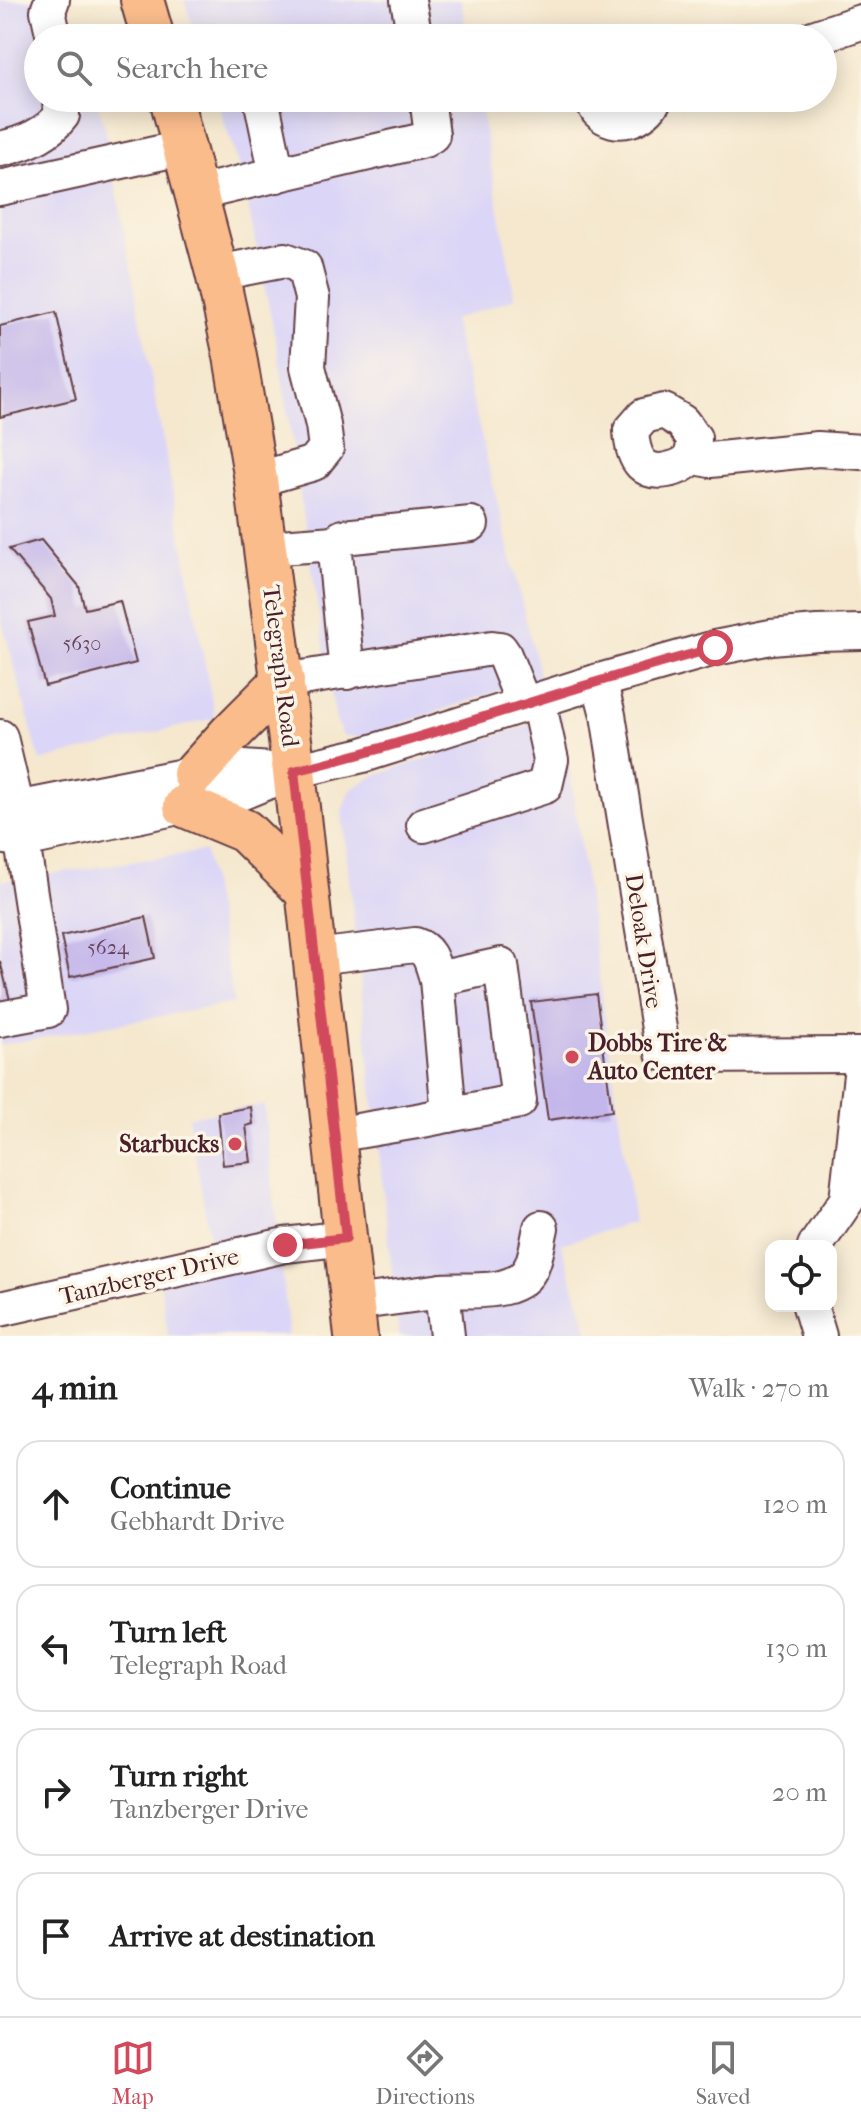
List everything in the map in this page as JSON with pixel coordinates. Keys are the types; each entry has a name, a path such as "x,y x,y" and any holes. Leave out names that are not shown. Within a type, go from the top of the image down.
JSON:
{"main road":[{"path":"142,0 149,24"},
{"name":"Telegraph Road","path":"175,112 217,273 256,480 294,771 354,1319"},
{"path":"283,681 231,733 189,790 245,831 306,891"}],"street":[{"path":"51,24 48,11 52,0"},
{"path":"408,0 412,24"},
{"path":"837,30 861,22"},
{"path":"0,149 16,146 53,127 62,112"},
{"path":"264,112 277,175"},
{"path":"198,193 424,140 432,135 429,112"},
{"path":"600,112 616,121 636,119 644,112"},
{"path":"0,188 186,147"},
{"path":"217,273 285,260 304,267 312,298 308,367 326,448 314,463 256,480"},
{"path":"691,456 710,460 818,449 861,452"},
{"path":"266,548 334,543 343,537 471,524"},
{"path":"334,543 347,672"},
{"path":"10,826 189,790 235,795 294,771 363,755 702,652 771,637 861,632"},
{"path":"283,681 500,649 531,703 551,760 545,786 424,825"},
{"name":"Deloak Drive","path":"599,681 608,715 663,1053 678,1056 861,1055"},
{"path":"0,737 10,826 48,1010 0,1019"},
{"path":"315,957 415,945 424,948 431,958 437,979 449,1115"},
{"path":"334,1135 519,1101 501,965 437,979"},
{"path":"819,1240 847,1200 861,1075"},
{"path":"354,1319 442,1291 505,1288 521,1280 532,1267 541,1228"},
{"name":"Tanzberger Drive","path":"0,1309 285,1245 346,1238"},
{"path":"442,1291 447,1336"},
{"path":"812,1312 819,1336"}],"shaded area":[{"path":"0,0 65,0 73,24 24,24 24,112 100,112 215,718 40,761 0,614"},
{"path":"184,0 461,0 465,24 192,24"},
{"path":"221,112 482,112 515,298 453,320 540,677 361,737 343,736 332,697 277,346 241,172"},
{"path":"562,714 634,1222 561,1244 590,1336 399,1336 342,812 349,791 373,776"},
{"path":"205,851 234,1003 0,1045 0,872 2,881"},
{"path":"264,1105 289,1336 168,1336 161,1286 211,1243 188,1117"}],"building":[{"path":"56,312 76,399 0,417 0,326"},
{"path":"41,540 79,586 85,609 120,601 136,663 45,686 28,622 55,616 51,599 9,549"},
{"path":"146,917 155,958 70,977 61,936"},
{"path":"0,961 10,1000 0,1002"},
{"name":"Dobbs Tire & Auto Center","path":"596,994 612,1111 548,1120 531,1002"},
{"name":"Starbucks","path":"251,1107 253,1124 246,1126 251,1162 223,1165 218,1113"}],"place":[{"name":"Dobbs Tire & Auto Center","path":"572,1057"},
{"name":"Starbucks","path":"235,1144"}],"route":[{"path":"285,1245 346,1238 294,771 363,755 715,648"}]}
